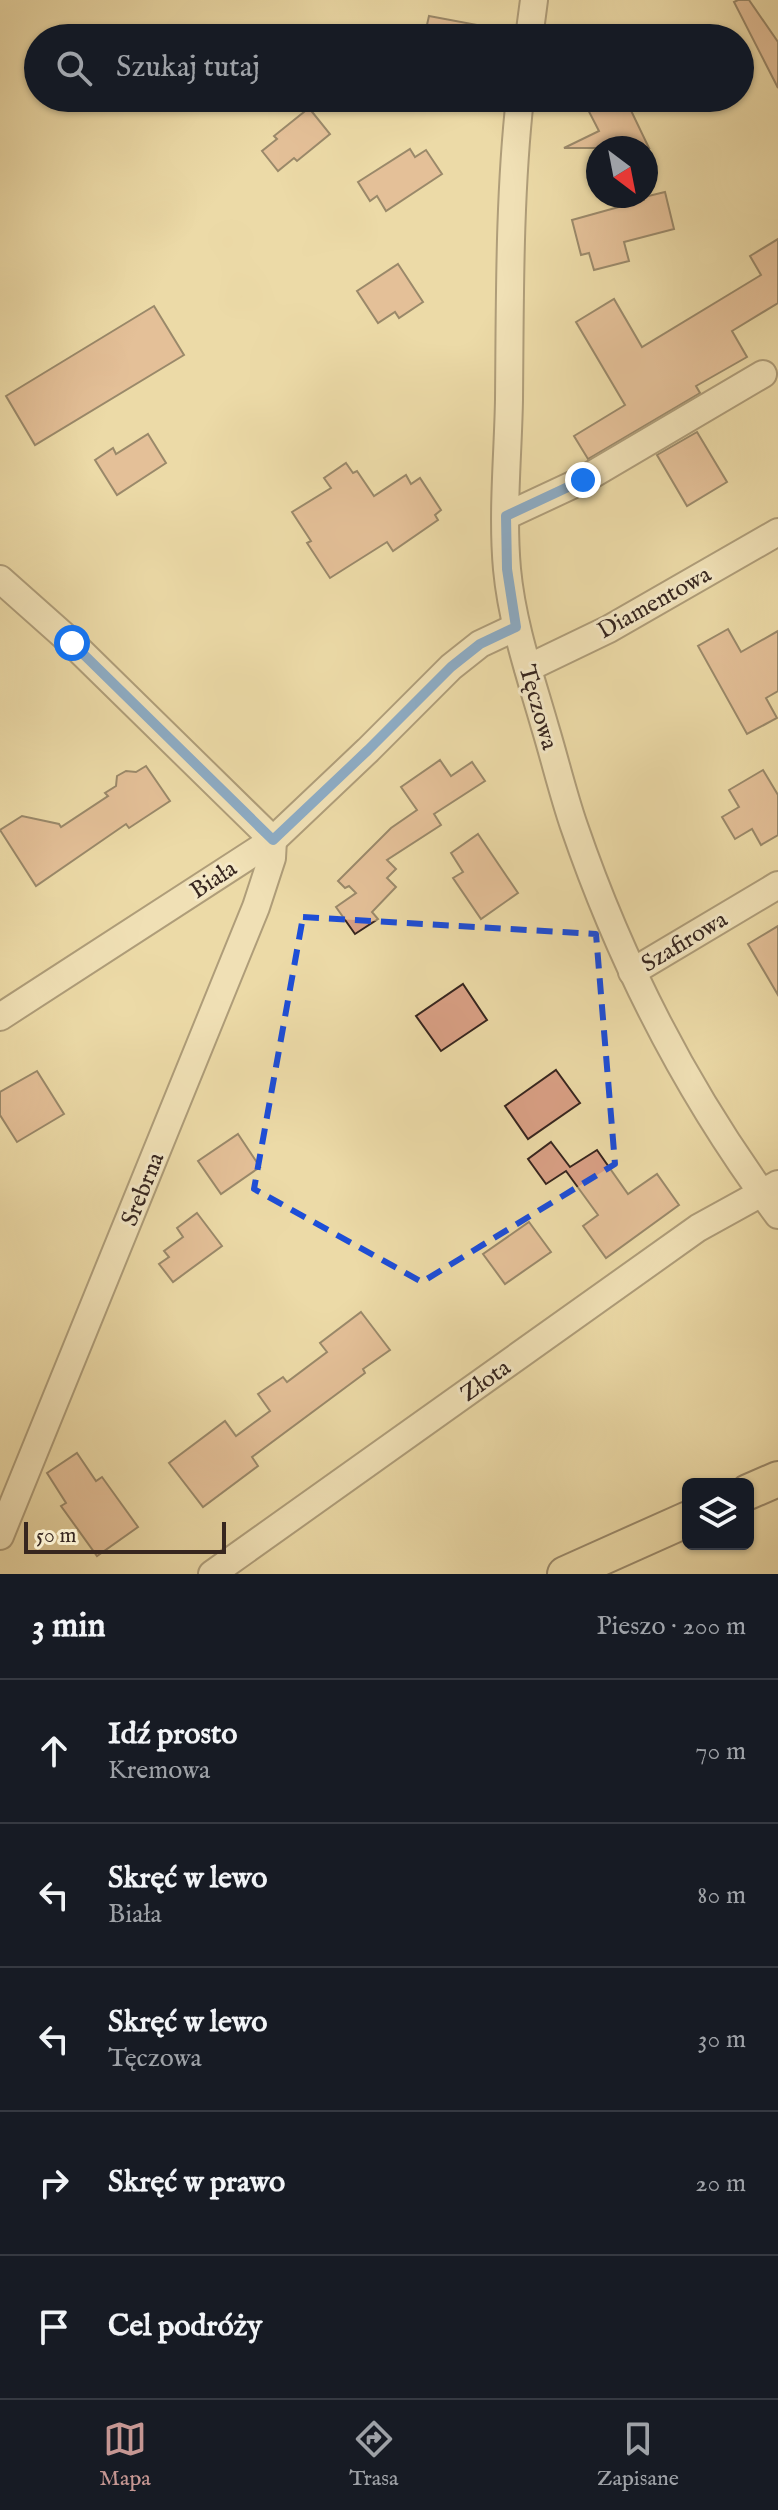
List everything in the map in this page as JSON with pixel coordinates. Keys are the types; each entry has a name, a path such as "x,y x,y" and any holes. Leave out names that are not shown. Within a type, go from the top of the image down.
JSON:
{"main road":[{"path":"754,1489 778,1479"},
{"path":"565,1574 682,1522"}],"street":[{"path":"531,24 534,0"},
{"name":"Tęczowa","path":"519,112 510,254 506,516 507,569 516,627 573,823 601,901 632,972 676,1059 715,1125 770,1189 778,1215"},
{"path":"506,516 583,480 763,374"},
{"name":"Diamentowa","path":"528,668 609,629 778,532"},
{"path":"0,579 72,643 273,840"},
{"name":"Biała","path":"0,1017 273,840 451,667 480,644 516,627"},
{"name":"Srebrna","path":"0,1536 256,907 272,858 273,840"},
{"name":"Szafirowa","path":"632,972 778,885"},
{"name":"Złota","path":"212,1574 698,1228 770,1189"}],"highlighted area":[{"path":"303,917 596,934 615,1164 422,1282 254,1189"}],"building":[{"path":"749,0 778,42 778,88 754,41 754,24 745,24 734,2"},
{"path":"429,16 472,24 427,24"},
{"path":"304,112 312,112 330,134 297,161 294,158 278,171 262,151 277,139 274,136"},
{"path":"589,112 632,112 643,136 589,136 599,131"},
{"path":"586,137 586,148 564,148"},
{"path":"410,149 415,157 426,150 442,174 386,211 377,196 370,201 358,182"},
{"path":"665,192 674,229 624,242 629,261 594,270 589,253 581,255 572,220 615,208 658,208 658,194"},
{"path":"778,239 778,303 732,331 747,357 696,386 700,393 588,459 574,436 625,405 576,322 614,299 642,347 761,275 750,256"},
{"path":"398,264 423,302 399,318 395,312 378,323 357,291"},
{"path":"154,306 184,355 35,445 6,396"},
{"path":"697,432 727,482 687,506 657,455"},
{"path":"148,434 166,463 117,495 95,460 113,448 116,454"},
{"path":"346,463 353,473 357,471 374,496 406,475 411,484 420,478 441,510 435,515 438,520 393,551 387,542 330,578 307,543 311,541 292,512 331,488 324,478"},
{"path":"728,629 741,652 778,631 778,691 766,698 777,718 747,734 698,646"},
{"path":"440,760 451,776 472,762 485,781 434,814 441,825 387,860 396,869 387,878 396,887 372,912 378,919 355,934 336,907 356,893 338,881 391,828 417,810 401,787"},
{"path":"146,766 170,801 129,828 126,824 36,886 0,830 22,816 61,827 108,796 105,793 116,786 117,776 126,771 136,772"},
{"path":"763,770 778,795 778,835 761,845 752,829 735,839 722,817 739,807 729,790"},
{"path":"478,834 518,893 481,919 453,878 463,872 451,853"},
{"path":"778,926 778,995 748,944"},
{"path":"463,984 487,1020 441,1051 416,1016"},
{"path":"556,1070 580,1103 528,1139 505,1106"},
{"path":"37,1071 64,1114 17,1142 0,1115 0,1092"},
{"path":"238,1134 260,1167 221,1194 198,1161"},
{"path":"551,1142 570,1167 597,1150 628,1194 657,1174 679,1205 606,1258 583,1226 598,1215 566,1171 546,1184 528,1159"},
{"path":"197,1213 222,1246 173,1282 159,1264 169,1257 164,1251 183,1237 177,1228"},
{"path":"529,1222 551,1252 505,1284 483,1254"},
{"path":"361,1312 390,1350 363,1369 365,1373 252,1457 258,1466 203,1507 169,1463 225,1421 236,1436 270,1411 258,1394 283,1377 287,1382 327,1352 320,1343"},
{"path":"77,1453 96,1481 102,1477 138,1527 97,1556 61,1506 66,1503 47,1473"}],"route":[{"path":"72,643 273,840 451,667 480,644 516,627 507,569 506,516 583,480"}]}
